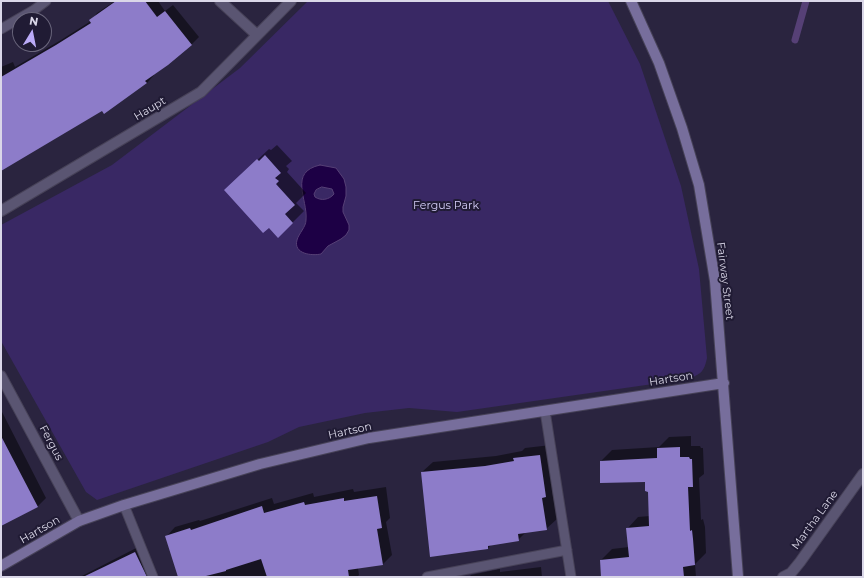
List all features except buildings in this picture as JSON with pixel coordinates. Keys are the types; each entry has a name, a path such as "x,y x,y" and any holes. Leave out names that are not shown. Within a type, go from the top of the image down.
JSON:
{"street":[{"path":"220,1 257,35"},
{"name":"Haupt","path":"1,211 201,92 291,1"},
{"name":"Fairway Street","path":"631,1 658,63 682,128 699,185 715,281 738,577"},
{"name":"Fergus","path":"1,376 79,521"},
{"name":"Hartson","path":"1,566 79,521 124,505 260,464 370,438 724,383"},
{"name":"Martha Lane","path":"783,577 791,573 800,562 863,474"}],"lane":[{"path":"1,29 34,10 46,1"},
{"path":"545,411 571,577"},
{"path":"124,505 154,577"},
{"path":"426,577 567,550"}],"green space":[{"name":"Fergus Park","path":"308,1 608,1 640,64 681,186 699,269 707,358 705,366 699,374 688,379 457,412 409,408 365,413 299,427 268,442 97,500 86,492 1,341 1,225 112,165 240,68"}],"shaded area":[{"path":"320,165 336,168 344,179 346,187 343,212 349,225 349,230 341,239 328,246 321,254 317,255 300,251 297,245 298,237 305,225 306,220 302,180 310,169","holes":["322,187 332,189 334,194 330,198 322,199 315,197 314,194 316,190"]}],"waterway":[{"path":"795,40 806,1"}]}
